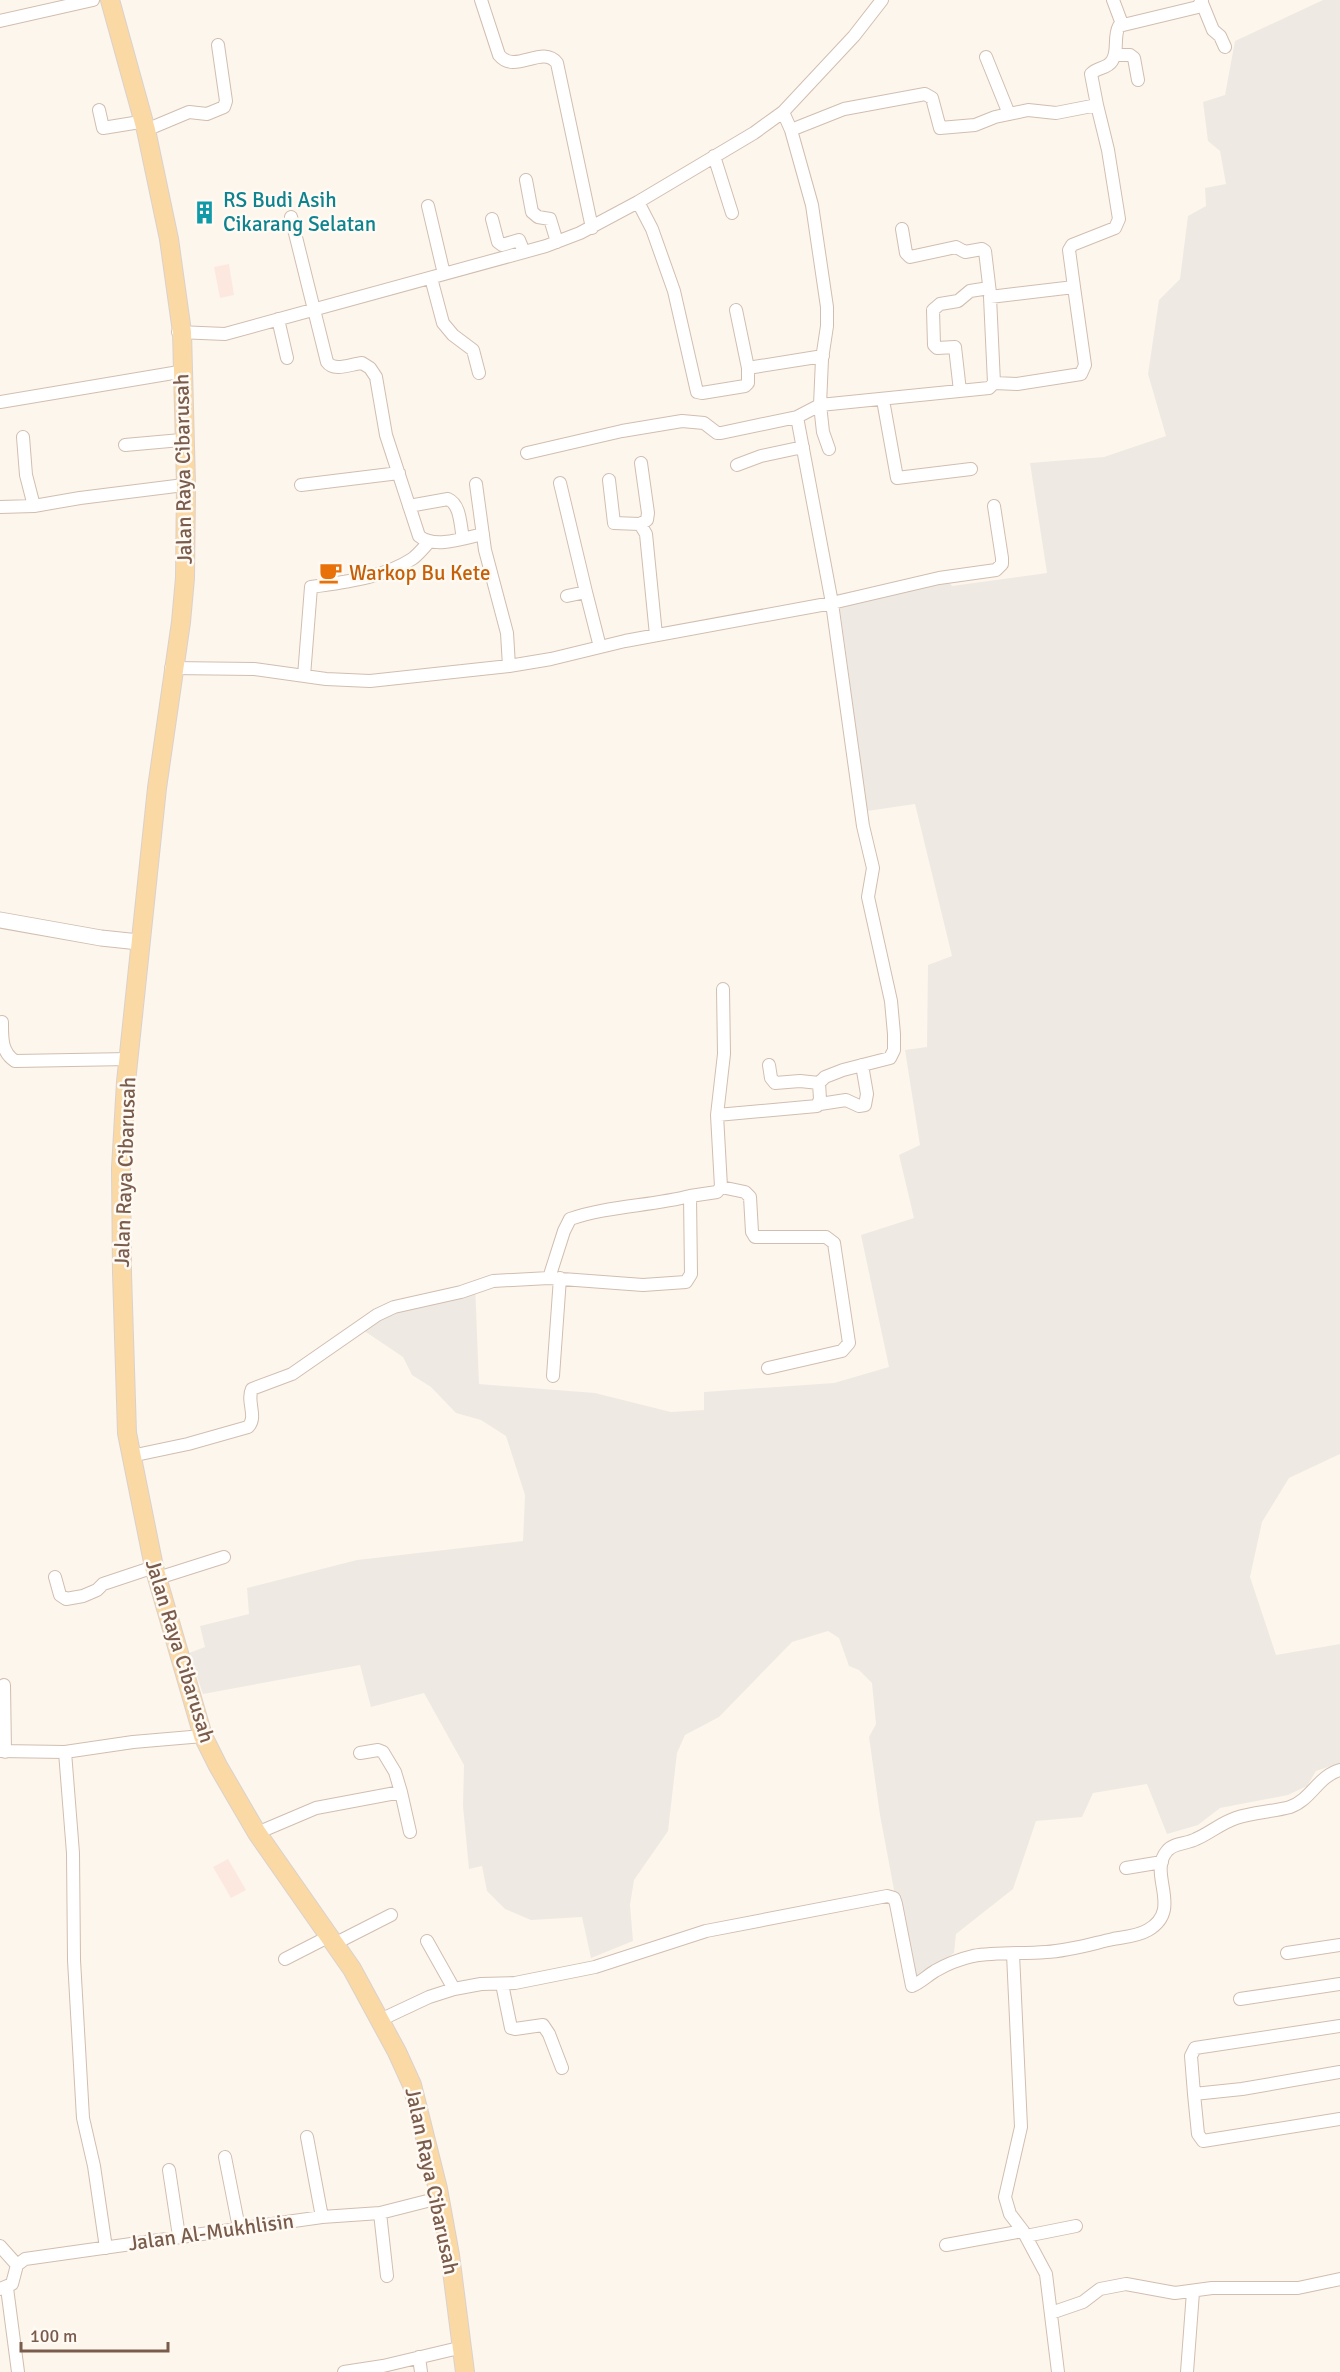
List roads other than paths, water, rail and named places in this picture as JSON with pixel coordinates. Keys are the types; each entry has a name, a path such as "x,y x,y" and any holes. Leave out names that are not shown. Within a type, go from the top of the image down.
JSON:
{"main road":[{"name":"Jalan Raya Cibarusah","path":"109,0 143,126 169,239 180,332 186,484 181,622 157,788 139,942 121,1168 125,1418 156,1573 203,1736 257,1833 352,1969 412,2085 439,2198 465,2372"},
{"name":"Jalan Raya Cibarusah","path":"173,668 181,579 184,485 179,372 180,332"}],"street":[{"path":"0,21 93,0"},
{"path":"481,0 499,55 503,59 509,63 545,56 557,63 592,228"},
{"path":"180,332 219,335 524,252 592,228 754,133 783,112 854,36 882,0"},
{"path":"1113,0 1122,24"},
{"path":"526,453 622,431 681,421 704,423 717,433 721,433 797,417 819,405 989,388 994,383 1017,384 1081,374 1085,365 1069,250 1072,245 1115,228 1119,219 1108,150 1091,74 1110,64 1115,55 1116,32 1122,24 1198,7 1202,1"},
{"path":"1202,1 1213,30 1220,36 1225,47"},
{"path":"99,110 103,128 143,126 189,112 207,114 224,107 226,101 218,45"},
{"path":"1115,55 1134,58 1138,80"},
{"path":"986,57 1009,114"},
{"path":"791,130 844,109 926,94 932,98 940,128 975,125 1028,110 1056,112 1097,105"},
{"path":"783,112 791,130 812,205 827,307 819,405 828,449"},
{"path":"714,156 732,213"},
{"path":"526,180 531,212 538,217 550,219 557,242"},
{"path":"638,202 652,229 674,291 697,392 745,386 748,383 748,368 736,310"},
{"path":"428,206 444,274"},
{"path":"291,217 330,366 335,368 362,363 374,373 386,435 419,536 429,542 483,534"},
{"path":"492,219 498,242 502,245 519,240 524,252"},
{"path":"902,229 906,253 910,257 956,247 964,252 985,251 990,292 994,383"},
{"path":"431,278 442,323 453,335 473,350 479,373"},
{"path":"960,391 955,347 937,348 934,345 933,310 940,304 958,301 970,291 1074,287"},
{"path":"278,319 287,358"},
{"path":"748,368 823,356"},
{"path":"0,402 179,372"},
{"path":"882,400 897,478 971,469"},
{"path":"797,417 832,603 863,826 873,868 868,897 891,1001 894,1034 894,1050 890,1058 825,1077 819,1083 820,1104"},
{"path":"24,437 26,475 34,507"},
{"path":"125,445 181,440"},
{"path":"736,465 761,456 803,447"},
{"path":"609,480 614,522 640,524 647,520 648,513 641,463"},
{"path":"301,485 399,473"},
{"path":"560,483 600,647"},
{"path":"476,484 493,583 507,633 509,666"},
{"path":"0,507 34,507 80,498 184,485"},
{"path":"409,506 448,499 453,501 457,506 463,538"},
{"path":"173,668 254,669 304,676 370,681 509,666 551,659 656,635 832,603 939,578 997,569 1002,563 1002,558 994,506"},
{"path":"640,524 646,534 656,635"},
{"path":"304,676 311,587 357,580 390,569 413,558 429,542"},
{"path":"567,596 586,592"},
{"path":"0,920 102,938 139,942"},
{"path":"553,1376 555,1278 564,1231 570,1220 597,1212 657,1204 717,1192 721,1187 717,1115 724,1054 723,988"},
{"path":"2,1023 4,1048 9,1057 15,1060 129,1059"},
{"path":"769,1065 771,1078 775,1083 800,1081 819,1083"},
{"path":"717,1115 812,1107 846,1100 860,1107 865,1106 867,1094 862,1065"},
{"path":"721,1187 745,1192 750,1197 752,1232 755,1237 826,1237 834,1243 849,1343 842,1351 768,1368"},
{"path":"131,1456 188,1444 248,1427 252,1423 249,1393 252,1389 292,1374 361,1326 394,1307 461,1292 502,1279 555,1278 642,1285 686,1282 691,1274 690,1196"},
{"path":"56,1577 60,1595 66,1599 83,1596 97,1590 103,1584 224,1557"},
{"path":"4,1685 3,1752 65,1752 133,1742 203,1736"},
{"path":"360,1753 378,1750 383,1752 395,1772 410,1832"},
{"path":"65,1752 73,1853 74,1960 83,2118 94,2166 106,2248"},
{"path":"380,2020 429,1997 454,1989 481,1984 502,1984 603,1965 706,1931 887,1896 894,1899 896,1904 912,1986 952,1962 999,1953 1066,1950 1142,1933 1151,1928 1164,1911 1166,1898 1162,1879 1162,1862 1170,1848 1196,1839 1226,1821 1285,1808 1301,1802 1325,1777 1340,1770"},
{"path":"257,1833 316,1808 401,1792"},
{"path":"1126,1868 1162,1862"},
{"path":"285,1959 391,1915"},
{"path":"427,1941 454,1989"},
{"path":"1287,1953 1340,1945"},
{"path":"1013,1954 1021,2127 1005,2197 1010,2214 1025,2233 1046,2274 1058,2372"},
{"path":"502,1984 511,2028 543,2025 549,2034 562,2068"},
{"path":"1240,1999 1340,1984"},
{"path":"1340,2026 1195,2048 1191,2056 1198,2134 1203,2141 1340,2119"},
{"path":"1194,2094 1242,2089 1340,2072"},
{"path":"307,2137 322,2217"},
{"path":"225,2157 239,2228"},
{"path":"169,2170 179,2236"},
{"name":"Jalan Al-Mukhlisin","path":"17,2265 25,2259 322,2217 380,2212 439,2198"},
{"path":"380,2212 387,2276"},
{"path":"946,2245 1076,2226"},
{"path":"0,2246 17,2265 12,2284 3,2288 18,2372"},
{"path":"1050,2313 1079,2304 1100,2289 1126,2284 1167,2292 1193,2292 1212,2288 1304,2288 1340,2279"},
{"path":"1187,2372 1193,2292"},
{"path":"344,2372 383,2366 463,2347"},
{"path":"419,2357 421,2372"}],"place":[{"name":"RS Budi Asih Cikarang Selatan","path":"205,212"},
{"name":"Warkop Bu Kete","path":"331,573"}]}
